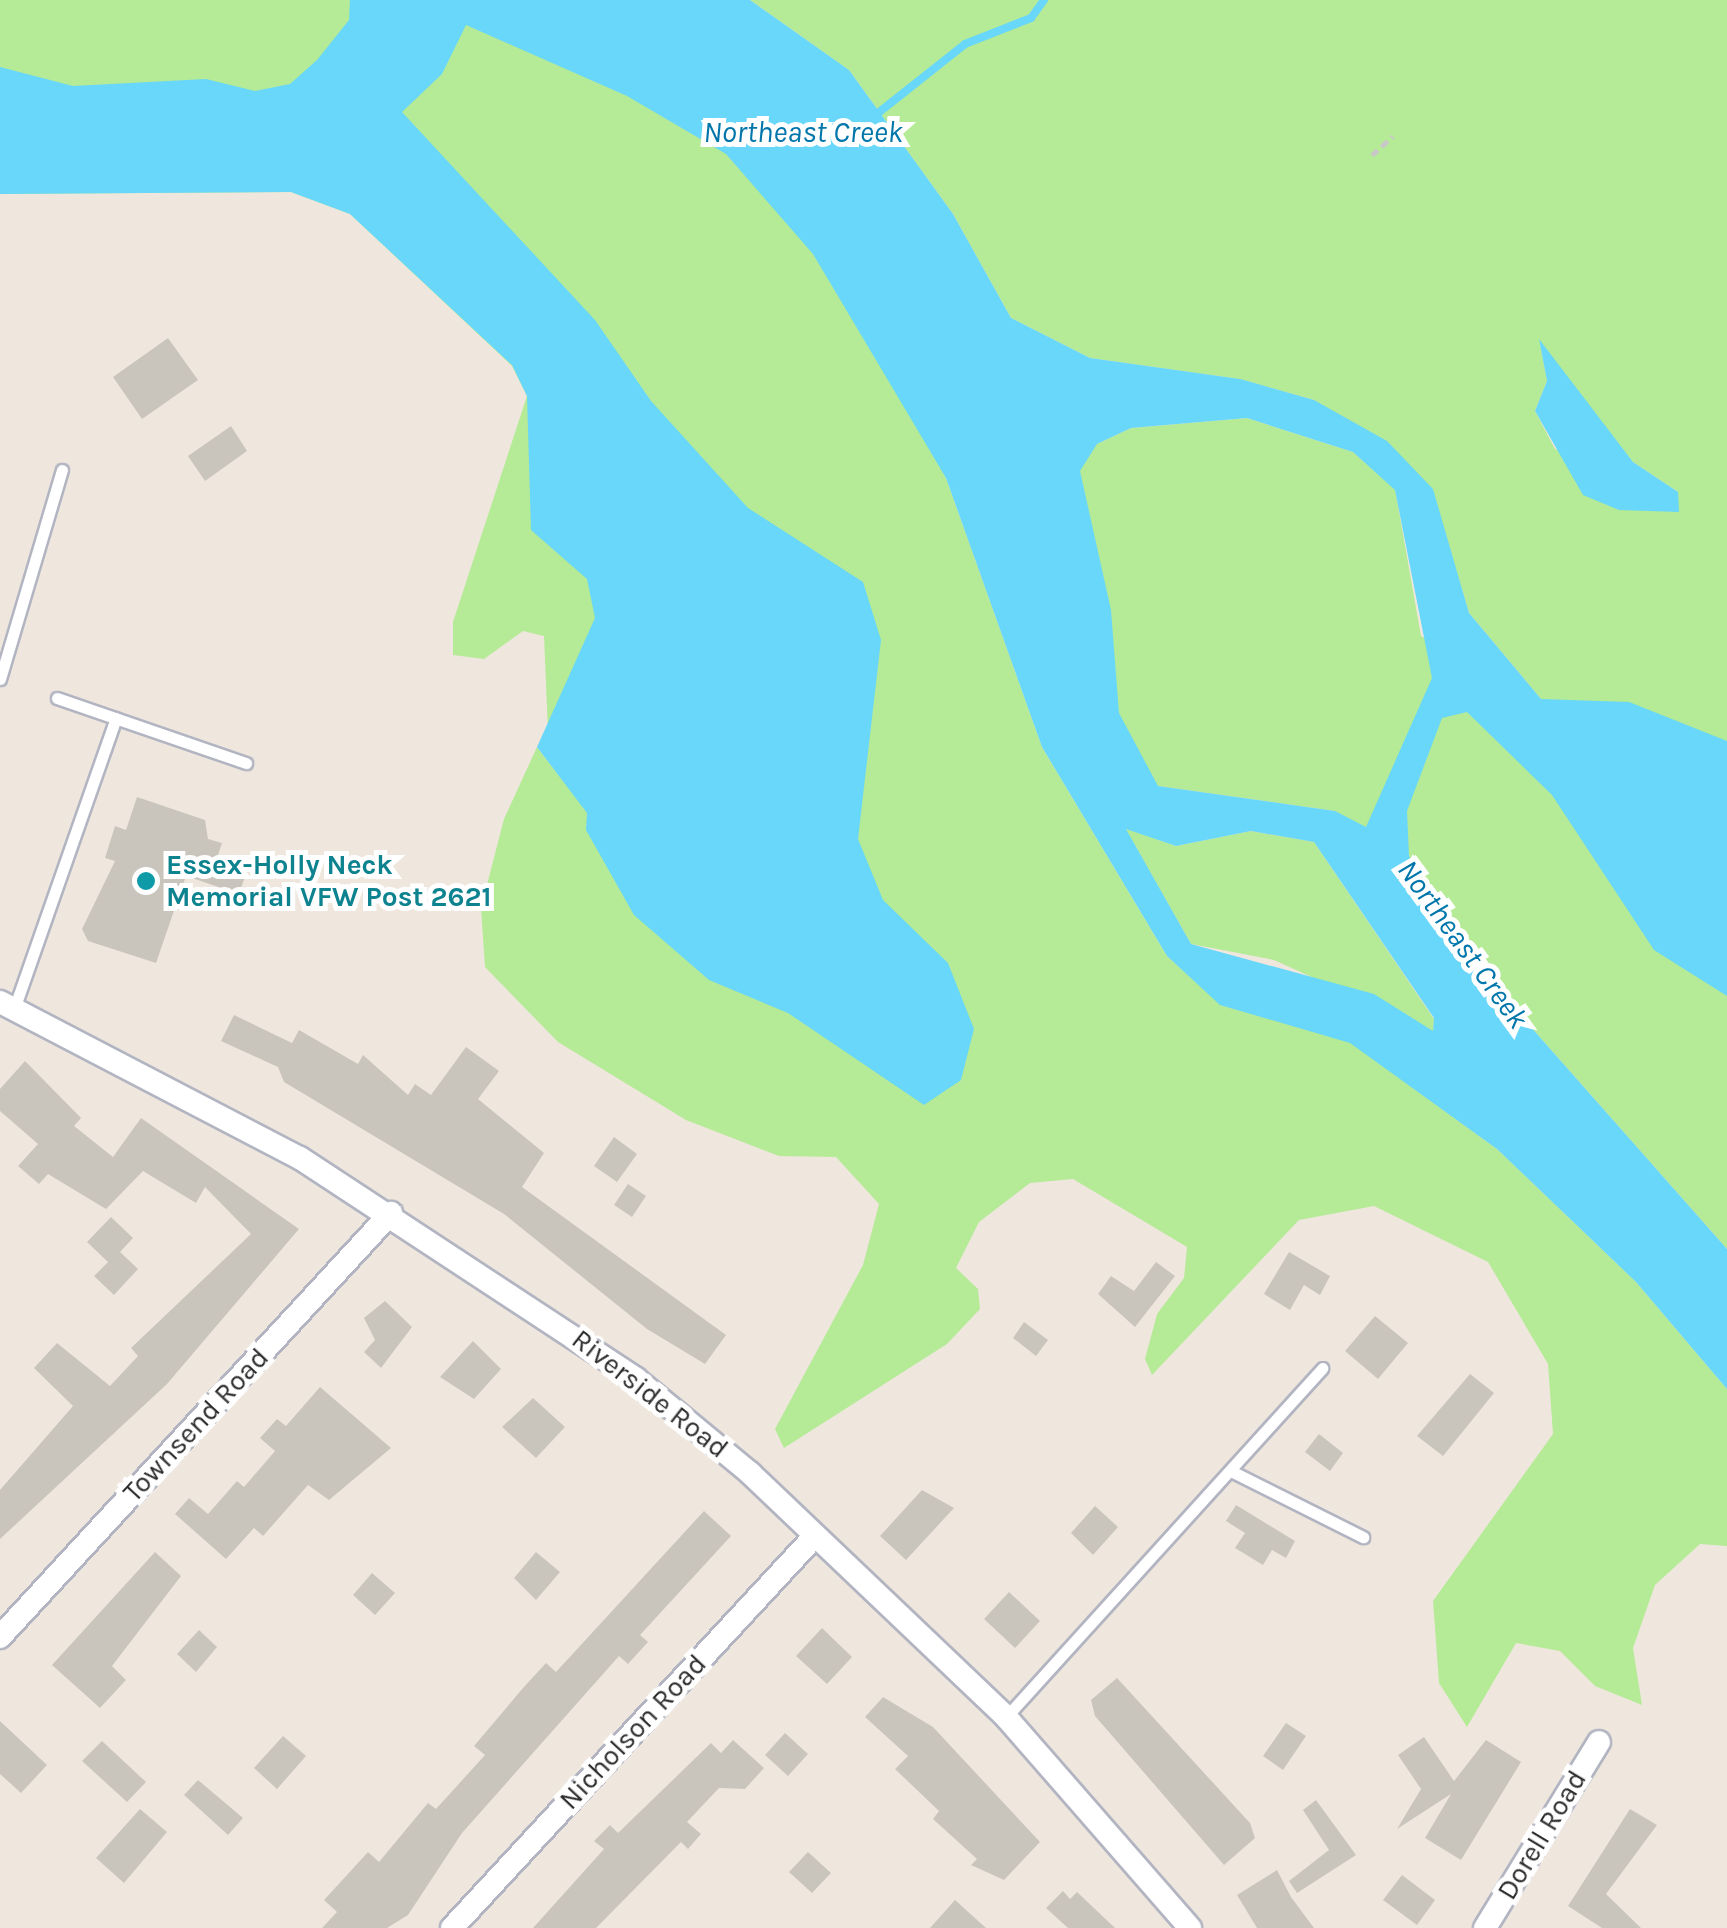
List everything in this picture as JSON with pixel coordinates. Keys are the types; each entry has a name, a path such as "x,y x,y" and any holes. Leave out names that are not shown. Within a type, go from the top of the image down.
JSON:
{"street":[{"name":"Riverside Road","path":"7,1006 391,1213 636,1378 814,1537 1006,1718 1185,1926"},
{"name":"Townsend Road","path":"0,1637 391,1213"},
{"name":"Nicholson Road","path":"452,1928 814,1537"},
{"name":"Dorell Road","path":"1486,1928 1598,1742"}],"lane":[{"path":"0,679 62,470"},
{"path":"57,698 246,763"},
{"path":"7,1006 116,718"},
{"path":"1006,1718 1324,1368"},
{"path":"1231,1470 1363,1537"}],"path":[{"path":"1372,156 1393,136"}],"green space":[{"path":"0,0 543,0 799,186 946,478 1042,747 1167,956 1221,1005 1350,1042 1497,1149 1636,1282 1727,1389 1727,1546 1700,1544 1655,1585 1633,1648 1642,1705 1595,1686 1560,1651 1516,1643 1467,1727 1439,1683 1433,1601 1553,1434 1548,1364 1488,1262 1374,1206 1299,1220 1152,1375 1145,1359 1157,1314 1184,1278 1187,1247 1073,1179 1030,1183 979,1222 956,1268 978,1289 980,1309 947,1344 784,1448 775,1429 863,1265 879,1204 836,1157 779,1156 686,1120 558,1042 485,967 481,908 504,819 537,747 588,813 615,804 548,732 544,636 523,631 484,659 453,655 453,622 527,396 512,366 350,214 291,192 0,194 0,173 384,142 0,154"},
{"path":"750,0 1727,0 1727,1249 1491,982 1408,856 1335,811 1158,786 1119,768 1028,389 1097,444 1131,428 1247,418 1353,452 1395,489 1421,636 1541,699 1469,613 1432,489 1314,400 1239,379 1090,358 1011,318 953,214 849,70","holes":["1540,343 1633,462 1678,492 1555,449 1535,411 1547,381"]},
{"path":"1125,828 1176,846 1251,831 1314,842 1434,1019 1433,1032 1274,960 1191,944"}],"water":[{"name":"Northeast Creek","path":"350,0 750,0 849,70 953,214 1011,318 1090,358 1240,379 1314,400 1387,441 1433,489 1469,613 1541,699 1629,702 1727,741 1727,996 1654,950 1552,795 1467,712 1442,718 1407,811 1409,856 1491,982 1727,1249 1727,1389 1636,1282 1497,1149 1350,1043 1220,1005 1167,956 1042,747 946,478 813,254 726,154 627,96 466,25 442,74 402,112 595,320 651,401 748,508 863,582 881,640 858,839 883,900 948,963 974,1029 961,1080 924,1105 788,1013 709,980 634,915 586,830 587,813 537,747 595,618 587,579 531,530 527,396 512,365 350,214 291,192 0,194 0,67 73,86 206,79 255,91 290,84 317,60 349,20","holes":["1247,418 1353,452 1395,490 1432,678 1366,827 1335,811 1158,786 1119,713 1111,610 1080,471 1097,444 1131,428","1126,829 1176,846 1251,831 1314,842 1434,1018 1433,1031 1374,994 1191,944"]},
{"path":"1539,339 1633,462 1678,492 1679,512 1619,510 1583,495 1535,411 1547,381"}],"building":[{"path":"168,338 198,380 142,419 113,377"},
{"path":"231,426 247,451 205,481 188,456"},
{"name":"Essex-Holly Neck Memorial VFW Post 2621","path":"137,797 205,820 208,839 222,843 217,858 248,868 239,894 186,876 156,963 88,941 82,929 115,861 105,858 115,826 126,830"},
{"path":"234,1015 292,1043 299,1030 358,1064 363,1055 408,1095 415,1084 431,1095 466,1047 499,1071 478,1099 544,1153 522,1187 726,1335 705,1364 647,1329 504,1214 284,1082 278,1067 221,1041"},
{"path":"25,1061 81,1118 74,1126 113,1157 141,1118 299,1229 167,1384 0,1539 0,1490 73,1406 34,1368 57,1343 110,1386 138,1356 131,1348 251,1234 205,1187 196,1203 143,1171 106,1209 48,1174 39,1184 18,1166 38,1144 0,1111 0,1089"},
{"path":"614,1137 637,1154 617,1182 594,1166"},
{"path":"628,1184 646,1196 632,1217 614,1205"},
{"path":"111,1217 133,1238 120,1252 138,1269 114,1295 94,1276 108,1262 87,1242"},
{"path":"1289,1252 1330,1276 1320,1295 1304,1285 1290,1310 1264,1294"},
{"path":"1156,1262 1175,1276 1135,1327 1098,1294 1111,1276 1134,1291"},
{"path":"385,1301 412,1327 381,1368 364,1352 375,1340 364,1318"},
{"path":"1375,1316 1408,1343 1378,1379 1345,1351"},
{"path":"1024,1322 1048,1340 1036,1356 1013,1338"},
{"path":"473,1341 501,1369 474,1399 440,1377"},
{"path":"1470,1374 1494,1393 1443,1456 1417,1436"},
{"path":"320,1387 391,1448 329,1500 308,1485 263,1536 254,1528 226,1559 175,1514 189,1498 208,1514 237,1481 244,1487 275,1451 260,1438 277,1419 286,1426"},
{"path":"533,1398 565,1427 536,1458 502,1427"},
{"path":"1319,1434 1343,1453 1330,1471 1305,1452"},
{"path":"922,1490 954,1508 906,1560 880,1536"},
{"path":"1236,1505 1295,1541 1286,1558 1272,1550 1263,1565 1235,1548 1245,1533 1226,1521"},
{"path":"1095,1506 1118,1527 1093,1555 1071,1533"},
{"path":"704,1511 731,1536 640,1635 648,1642 628,1664 619,1656 462,1833 408,1915 387,1928 322,1928 337,1912 324,1900 368,1852 379,1862 428,1803 436,1809 485,1755 474,1746 523,1688 546,1663 556,1672"},
{"path":"155,1552 181,1576 112,1666 126,1680 100,1708 52,1665"},
{"path":"536,1552 560,1572 536,1600 514,1578"},
{"path":"372,1573 395,1593 375,1615 353,1595"},
{"path":"1009,1592 1040,1621 1015,1648 984,1619"},
{"path":"822,1628 852,1657 827,1684 796,1656"},
{"path":"199,1630 217,1647 196,1672 177,1654"},
{"path":"1117,1678 1250,1823 1255,1838 1224,1865 1095,1716 1091,1700"},
{"path":"883,1697 933,1727 1040,1842 1004,1880 971,1865 977,1859 933,1819 939,1811 895,1769 908,1756 865,1717"},
{"path":"0,1721 47,1765 21,1793 0,1774"},
{"path":"1286,1723 1306,1736 1283,1770 1263,1756"},
{"path":"785,1733 808,1754 788,1776 765,1755"},
{"path":"283,1736 306,1756 277,1789 254,1768"},
{"path":"1424,1737 1454,1781 1486,1740 1521,1762 1461,1860 1425,1838 1451,1794 1397,1829 1421,1789 1398,1755"},
{"path":"733,1740 764,1768 745,1789 719,1788 687,1822 701,1834 688,1849 681,1842 596,1928 533,1928 604,1849 594,1841 610,1825 618,1833 711,1743 721,1753"},
{"path":"102,1741 146,1782 127,1802 82,1761"},
{"path":"198,1780 243,1818 228,1835 184,1795"},
{"path":"1316,1800 1356,1855 1297,1893 1289,1881 1329,1850 1303,1810"},
{"path":"140,1809 167,1832 124,1883 96,1858"},
{"path":"1630,1809 1657,1825 1606,1894 1641,1928 1602,1928 1568,1906"},
{"path":"808,1852 831,1873 812,1893 789,1872"},
{"path":"1277,1870 1314,1928 1257,1928 1237,1895"},
{"path":"1402,1875 1435,1900 1417,1925 1383,1900"},
{"path":"1063,1891 1070,1899 1077,1892 1115,1928 1068,1928 1046,1908"},
{"path":"955,1900 986,1928 930,1928"}],"waterway":[{"name":"Northeast Creek","path":"873,117 965,44 1031,18 1044,0"}],"place":[{"name":"Essex-Holly Neck Memorial VFW Post 2621","path":"146,881"}]}
